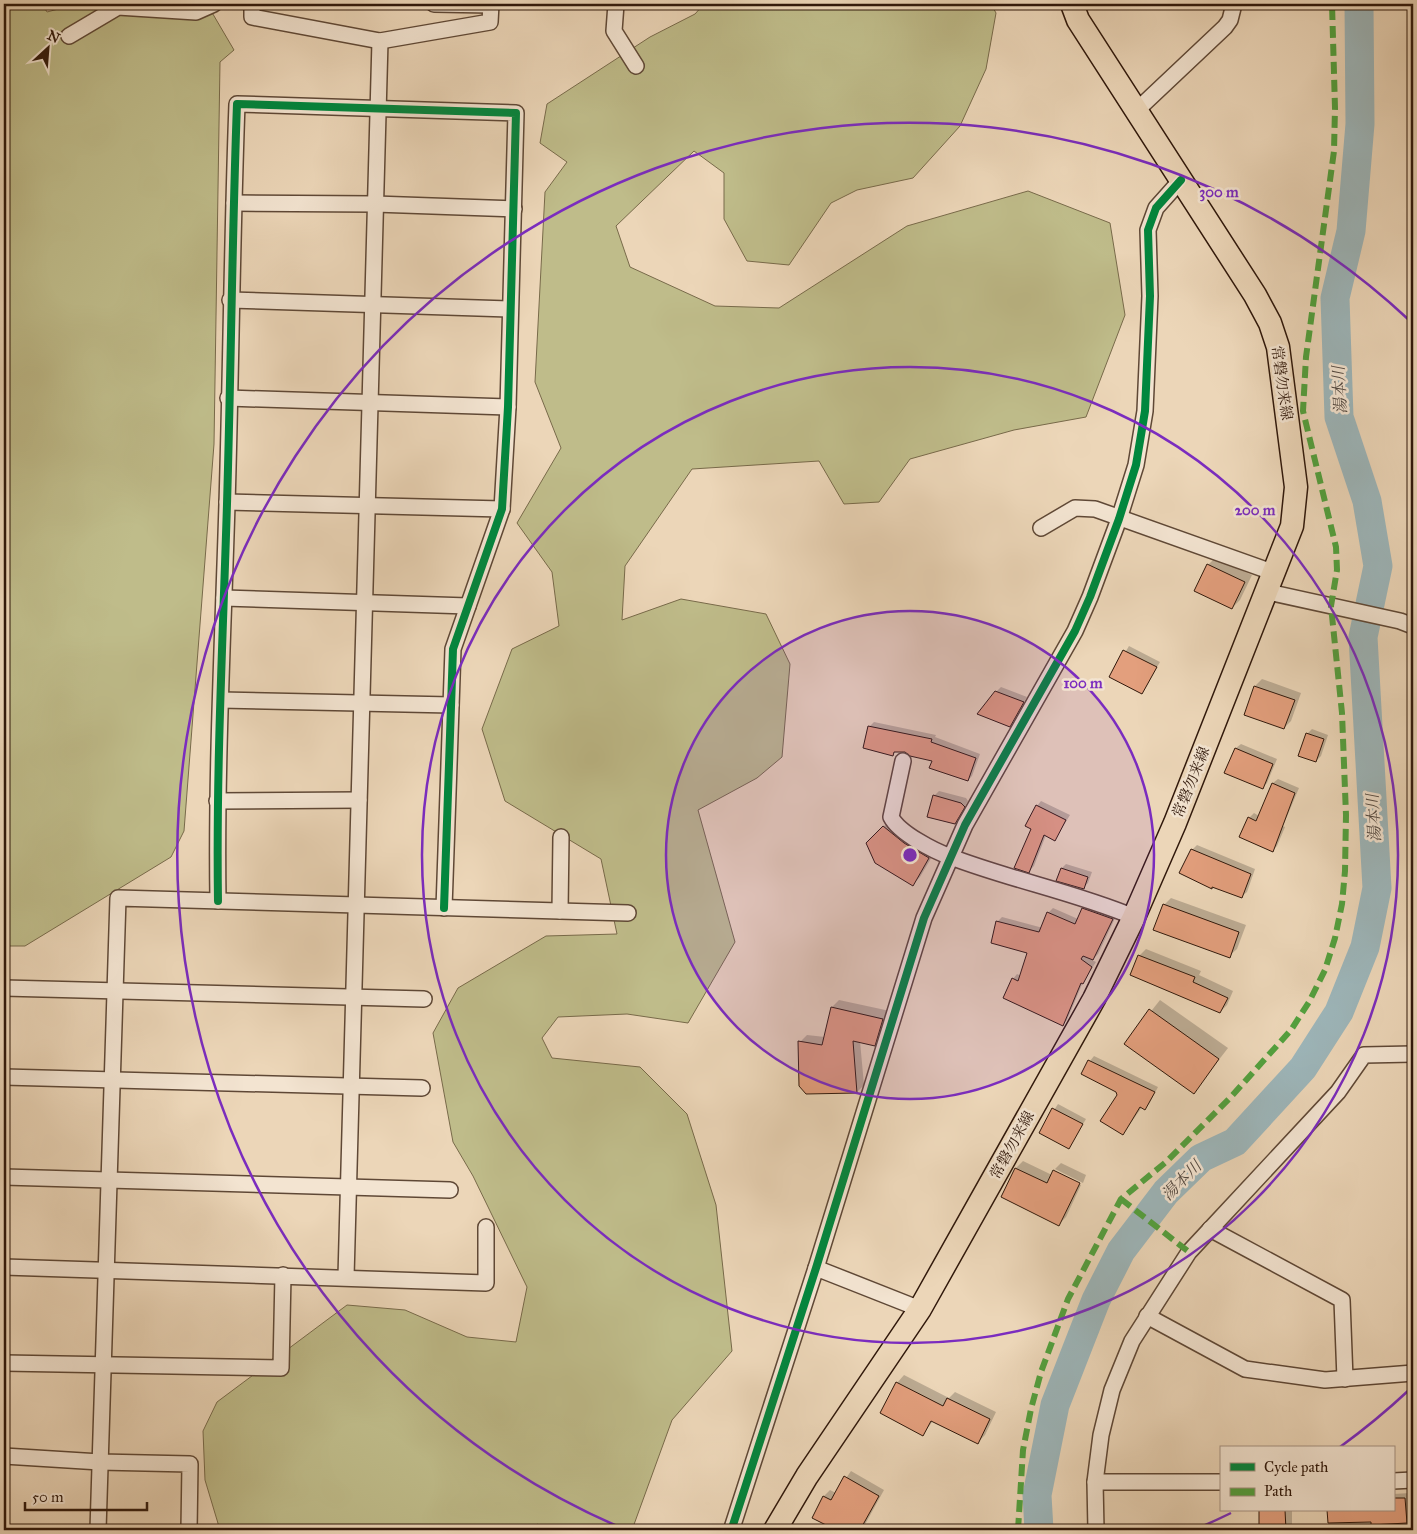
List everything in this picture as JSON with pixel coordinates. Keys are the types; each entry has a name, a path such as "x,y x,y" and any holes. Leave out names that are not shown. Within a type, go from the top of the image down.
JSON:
{"main road":[{"name":"常磐勿来線","path":"775,1530 807,1476 920,1310 1094,999 1134,917 1174,823 1272,583 1292,526 1296,487 1278,347 1270,323 1255,295 1078,20 1072,4"}],"street":[{"path":"70,36 118,7 196,12 214,4"},
{"path":"252,4 252,16 380,41 490,22 491,4 434,4"},
{"path":"616,4 614,31 636,66"},
{"path":"1136,111 1226,27 1234,4"},
{"path":"346,1276 380,41"},
{"path":"218,901 217,801 237,104 516,113 509,309 508,407 502,509 453,650 444,908"},
{"path":"734,1530 732,1528 816,1268 907,966 924,918 950,857 987,783 1075,631 1090,597 1119,518 1136,465 1145,411 1150,296 1148,230 1156,208 1181,180"},
{"path":"234,203 375,204 514,209"},
{"path":"230,300 509,309"},
{"path":"228,398 508,407"},
{"path":"227,502 367,504 502,509"},
{"path":"1040,528 1075,508 1095,509 1334,607 1407,624"},
{"path":"224,598 468,606"},
{"path":"221,700 451,705"},
{"path":"903,760 891,817 895,824 904,832 950,857 1105,905 1134,917"},
{"path":"217,801 359,800"},
{"path":"560,911 561,837"},
{"path":"98,1530 105,1365 108,1180 114,1081 118,898 356,907 628,913"},
{"path":"4,988 424,999"},
{"path":"1096,1530 1095,1482 1101,1434 1112,1390 1132,1341 1147,1316 1190,1252 1210,1228 1338,1092 1364,1055 1413,1054"},
{"path":"4,1077 422,1088"},
{"path":"4,1177 450,1190"},
{"path":"4,1266 346,1276 486,1283 486,1227"},
{"path":"1210,1228 1342,1300 1345,1379"},
{"path":"816,1268 920,1310"},
{"path":"4,1363 281,1368 283,1275"},
{"path":"1147,1316 1245,1369 1325,1380 1413,1373"},
{"path":"4,1456 100,1462 190,1464 189,1530"},
{"path":"1394,1480 1413,1480"},
{"path":"1095,1482 1220,1482"}],"shaded area":[{"path":"4,4 42,4 47,12 77,4 207,4 234,50 220,62 214,444 184,831 171,857 25,946 4,946"},
{"path":"704,4 991,4 996,13 986,69 960,126 913,178 857,190 831,203 789,265 747,261 724,219 724,173 694,151 616,226 630,267 715,306 779,308 907,226 1028,191 1110,223 1125,315 1086,417 1014,430 910,459 879,502 844,504 819,461 692,469 625,566 622,620 681,599 766,614 790,664 782,757 757,778 698,810 735,942 688,1023 627,1014 558,1017 542,1038 552,1058 640,1067 687,1114 716,1205 732,1351 672,1420 632,1530 542,1530 538,1524 528,1530 220,1530 205,1480 203,1431 217,1402 347,1305 405,1310 467,1337 516,1342 527,1287 473,1176 453,1142 433,1033 458,988 546,936 617,934 601,859 505,801 482,729 512,649 559,626 552,572 517,523 561,448 535,382 545,192 567,162 540,143 547,104 650,37 695,14"}],"building":[{"path":"1207,564 1245,582 1232,609 1194,591"},
{"path":"1123,650 1157,667 1142,694 1109,677"},
{"path":"1254,686 1295,700 1284,729 1244,715"},
{"path":"995,691 1024,702 1010,727 977,714"},
{"path":"868,726 932,739 931,742 976,758 968,781 929,768 932,761 910,756 905,752 894,752 893,756 863,748"},
{"path":"1306,733 1324,739 1316,762 1298,756"},
{"path":"1235,748 1273,764 1263,789 1224,773"},
{"path":"1272,783 1295,793 1273,852 1239,837 1248,817 1256,821"},
{"path":"933,795 961,803 965,807 955,824 927,817"},
{"path":"1036,805 1066,820 1055,841 1044,835 1029,873 1014,868 1031,829 1025,826"},
{"path":"883,826 904,843 929,858 913,886 875,863 866,843"},
{"path":"1191,849 1251,874 1242,898 1212,887 1212,889 1179,873"},
{"path":"1061,868 1088,877 1084,889 1056,881"},
{"path":"1163,904 1239,932 1230,958 1153,930"},
{"path":"1082,908 1113,919 1093,960 1083,956 1081,959 1092,967 1083,984 1081,983 1063,1026 1003,998 1012,978 1018,981 1027,953 991,943 996,921 1039,932 1047,912 1075,924"},
{"path":"1138,955 1195,977 1193,982 1228,998 1220,1013 1130,975"},
{"path":"831,1007 883,1019 875,1046 853,1041 857,1093 806,1094 799,1086 798,1041 822,1045"},
{"path":"1149,1009 1219,1059 1194,1094 1124,1044"},
{"path":"1088,1060 1155,1092 1145,1110 1140,1107 1123,1135 1100,1121 1117,1095 1116,1092 1081,1074"},
{"path":"1052,1108 1083,1124 1069,1149 1039,1133"},
{"path":"1015,1168 1047,1183 1053,1170 1080,1183 1059,1226 1001,1197"},
{"path":"896,1382 943,1406 947,1398 990,1419 978,1444 931,1421 923,1436 880,1413"},
{"path":"844,1476 879,1496 860,1530 836,1530 812,1518 823,1496 831,1500"},
{"path":"1394,1498 1405,1498 1407,1523 1371,1525 1371,1522 1328,1523 1327,1512 1394,1512"},
{"path":"1259,1512 1285,1512 1286,1530 1259,1530"}],"waterway":[{"name":"湯本川","path":"1039,1530 1037,1495 1055,1405 1096,1300 1121,1251 1166,1192 1201,1158 1235,1142 1303,1068 1339,1012 1365,947 1377,888 1363,637 1378,566 1367,501 1339,417 1335,298 1351,231 1360,124 1359,4"}],"marked path":[{"path":"1018,1530 1023,1450 1031,1409 1041,1372 1068,1299 1121,1199 1166,1162 1230,1098 1291,1030 1309,1002 1325,970 1335,938 1342,904 1345,871 1346,815 1342,713 1331,606 1337,570 1336,547 1303,411 1306,357 1334,151 1335,108 1332,4"},
{"path":"1121,1199 1189,1252"}],"cycle path":[{"path":"218,901 219,752 237,104 516,113 508,407 502,509 453,649 444,908"},
{"path":"734,1530 732,1528 816,1268 924,918 965,825 1075,631 1090,597 1119,519 1136,465 1145,411 1150,296 1148,230 1156,208 1181,180"}]}
